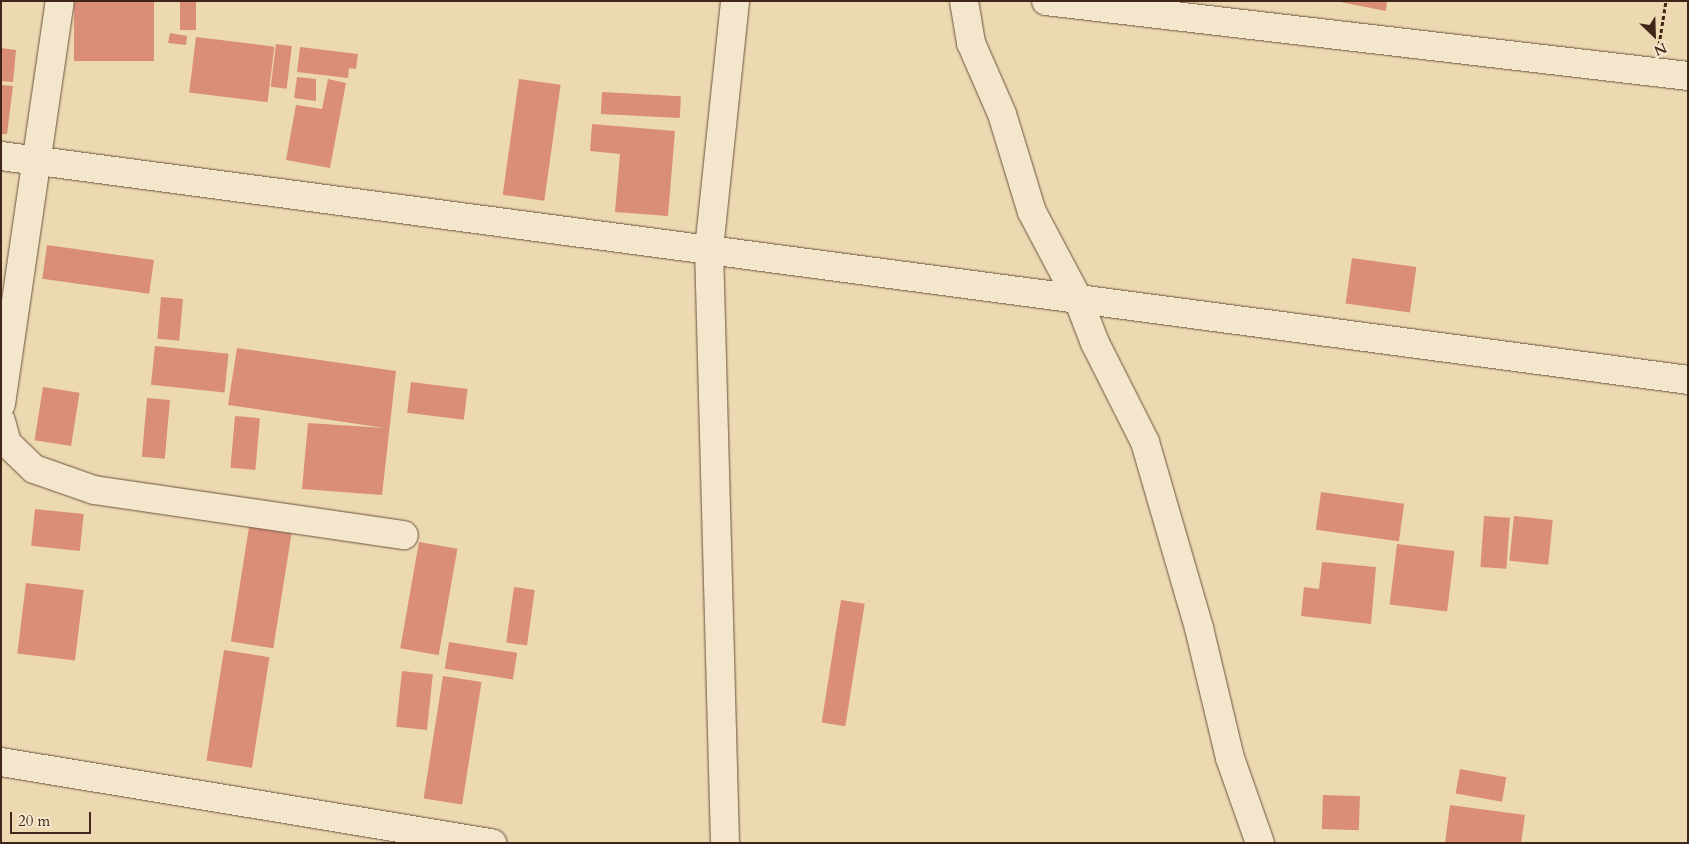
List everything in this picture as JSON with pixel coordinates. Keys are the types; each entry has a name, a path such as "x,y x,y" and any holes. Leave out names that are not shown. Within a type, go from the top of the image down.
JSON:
{"street":[{"path":"1,404 60,1"},
{"path":"725,843 709,249 736,1"},
{"path":"964,1 971,43 1002,114 1032,212 1078,298 1094,343 1145,442 1199,628 1230,758 1260,843"},
{"path":"1046,1 1688,76"},
{"path":"1,156 38,159 1688,380"},
{"path":"1,421 7,443 34,469 94,490 404,535"},
{"path":"1,762 492,843"}],"path":[{"path":"1655,72 1666,1"}],"building":[{"path":"74,1 154,1 154,61 74,61"},
{"path":"180,1 196,1 196,30 180,30"},
{"path":"1335,1 1387,1 1386,11"},
{"path":"170,33 187,36 186,45 168,43"},
{"path":"196,37 274,47 268,102 189,93"},
{"path":"276,44 292,46 287,89 271,87"},
{"path":"300,47 358,54 356,69 349,68 348,78 297,72"},
{"path":"1,48 16,50 13,82 1,81"},
{"path":"297,77 316,79 316,101 294,98"},
{"path":"328,79 346,83 330,168 286,160 296,105 322,109"},
{"path":"519,79 561,85 544,201 503,195"},
{"path":"1,85 13,86 7,134 1,134"},
{"path":"602,92 681,96 680,118 601,114"},
{"path":"592,124 675,131 668,216 615,212 620,154 590,151"},
{"path":"47,245 154,260 149,294 42,279"},
{"path":"1352,258 1416,267 1410,313 1346,304"},
{"path":"161,297 183,299 179,341 157,339"},
{"path":"155,346 229,354 225,393 151,385"},
{"path":"237,348 396,371 382,495 302,489 308,423 385,428 228,405"},
{"path":"411,382 468,389 464,420 407,413"},
{"path":"43,387 80,393 71,446 35,440"},
{"path":"147,398 170,400 165,459 142,457"},
{"path":"235,416 260,418 255,470 230,468"},
{"path":"1321,492 1404,504 1399,541 1316,530"},
{"path":"35,509 84,514 80,551 31,546"},
{"path":"1484,516 1510,518 1506,569 1480,567"},
{"path":"1514,516 1553,520 1548,565 1509,561"},
{"path":"249,527 291,534 273,648 231,642"},
{"path":"419,542 457,549 439,655 400,648"},
{"path":"1397,544 1455,551 1447,612 1390,605"},
{"path":"1322,562 1376,567 1371,624 1301,616 1304,587 1319,589"},
{"path":"26,583 84,590 75,661 17,653"},
{"path":"514,587 535,590 527,645 506,642"},
{"path":"841,600 865,604 845,726 822,722"},
{"path":"449,642 517,653 513,679 445,669"},
{"path":"224,650 269,657 252,768 206,761"},
{"path":"402,671 433,674 427,730 396,727"},
{"path":"443,676 482,682 462,805 424,798"},
{"path":"1460,769 1506,777 1502,802 1456,794"},
{"path":"1323,795 1360,796 1359,830 1322,829"},
{"path":"1450,805 1525,815 1521,843 1445,843"}]}
